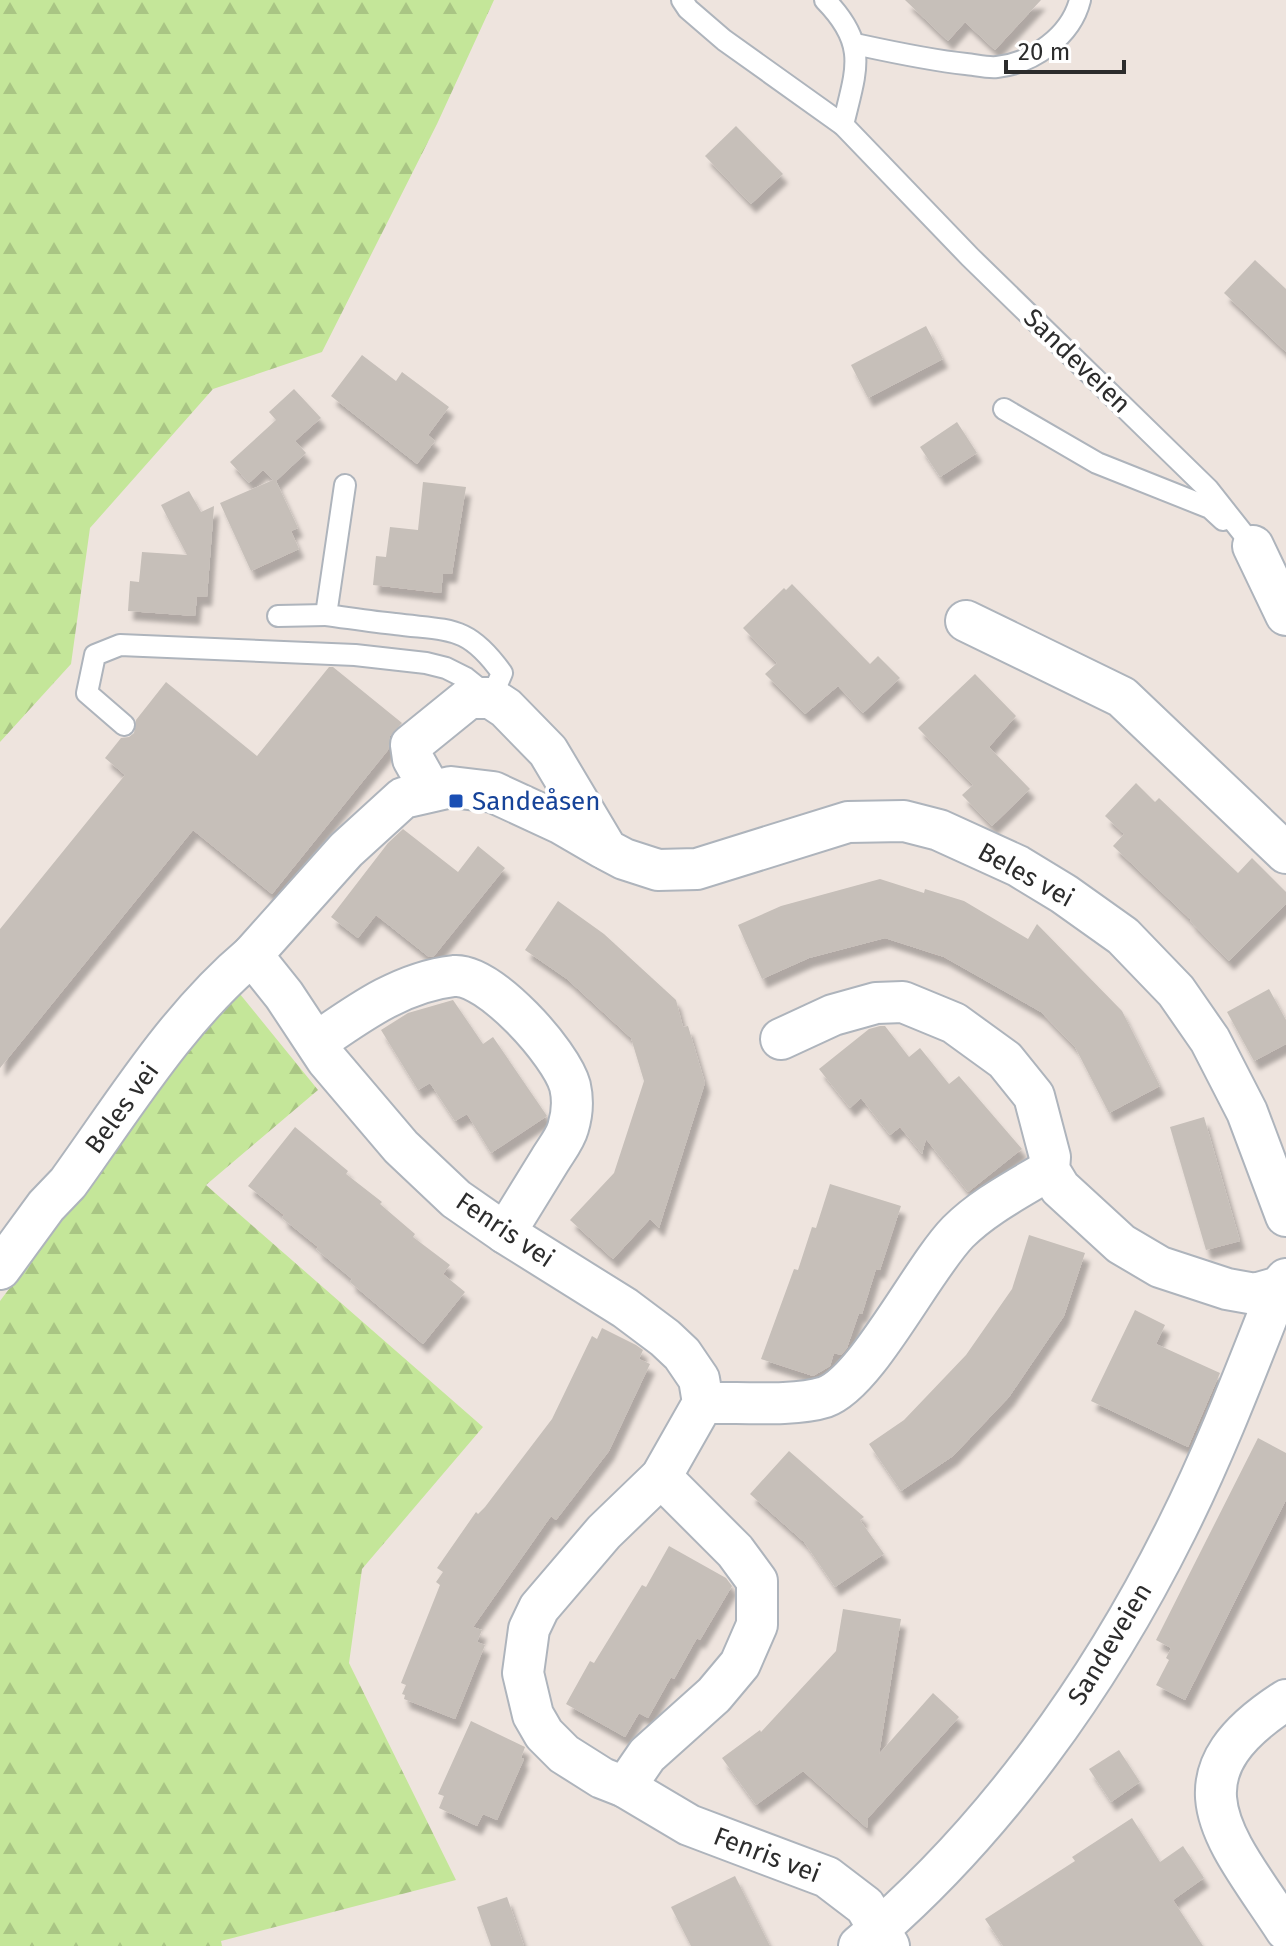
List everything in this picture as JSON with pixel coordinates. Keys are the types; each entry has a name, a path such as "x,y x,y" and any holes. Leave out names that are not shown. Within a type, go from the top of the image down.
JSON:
{"street":[{"name":"Sandeveien","path":"1253,546 1286,615"},
{"path":"966,621 1122,697 1286,853"},
{"path":"431,791 413,759 411,745 469,698 491,698 506,708 548,751 607,850"},
{"name":"Beles vei","path":"0,1269 46,1206 68,1183 186,1022 222,981 259,963 346,850 391,808 403,798 451,787 493,792 560,823 624,859 658,870 697,869 848,822 904,821 939,830 1018,866 1123,936 1176,991 1210,1040 1247,1112 1286,1216"},
{"name":"Fenris vei","path":"259,963 327,1060 401,1147 456,1199 625,1308 665,1338 682,1354 699,1379 703,1403 661,1477 604,1532 539,1608 529,1629 523,1673 533,1715 544,1734 564,1754 602,1778 625,1787 689,1825 827,1877 865,1906 876,1941"},
{"path":"317,1042 363,1011 400,990 422,982 458,976 486,987 512,1006 554,1055 569,1085 572,1104 568,1131 505,1233"},
{"path":"781,1039 833,1015 876,1003 903,1002 954,1023 1005,1060 1034,1096 1050,1157 1049,1170 1060,1188 1121,1244 1160,1267 1227,1289 1255,1294 1283,1283"},
{"path":"703,1403 806,1401 827,1396 848,1383 958,1232 993,1204 1049,1170"},
{"name":"Sandeveien","path":"876,1941 1028,1769 1098,1668 1177,1528 1283,1283"},
{"path":"625,1787 647,1755 714,1695 740,1664 757,1625 757,1581 735,1551 661,1477"},
{"path":"1286,1700 1261,1716 1234,1740 1217,1773 1216,1804 1224,1835 1286,1930"}],"lane":[{"name":"Sandeveien","path":"682,0 724,40 843,125 970,257 1208,489 1253,546"},
{"path":"825,0 837,12 855,44 857,68 843,125"},
{"path":"855,44 941,61 997,67 1027,58 1047,47 1060,36 1076,13 1080,0"},
{"path":"1004,409 1097,463 1210,508 1253,546"},
{"path":"326,615 345,485"},
{"path":"124,725 87,693 95,655 120,645 326,653 426,663 466,678 491,698 502,673 488,654 461,634 437,627 326,615 278,616"}],"green space":[{"path":"0,0 494,0 437,124 322,352 213,389 90,528 71,664 0,742"},
{"path":"235,988 318,1090 206,1185 483,1427 362,1569 349,1663 456,1880 221,1941 222,1946 0,1946 0,1301"}],"building":[{"path":"905,0 1041,0 995,50 965,22 948,41"},
{"path":"736,126 783,174 751,204 705,156"},
{"path":"1255,260 1286,289 1286,352 1224,293"},
{"path":"926,326 943,359 868,398 851,365"},
{"path":"362,355 396,381 402,372 449,407 428,435 435,441 417,464 331,396"},
{"path":"294,389 321,418 295,441 306,453 276,481 298,528 291,531 299,549 251,571 220,503 273,480 263,470 249,483 230,462 276,420 269,412"},
{"path":"957,422 977,453 940,477 920,447"},
{"path":"423,482 466,487 452,574 443,574 441,593 373,585 376,556 386,557 390,527 418,530"},
{"path":"189,491 201,512 214,506 207,597 197,597 195,616 128,611 130,581 139,582 142,552 187,555 161,505"},
{"path":"792,584 870,664 878,656 900,678 863,713 838,686 805,714 765,674 777,663 743,628"},
{"path":"329,667 333,667 402,723 390,736 388,750 272,894 193,830 0,1068 0,929 125,775 105,758 121,738 134,733 136,720 166,682 257,756"},
{"path":"975,674 1016,716 989,747 1030,789 992,826 962,795 973,785 918,728"},
{"path":"1136,783 1155,802 1159,798 1238,873 1252,858 1286,892 1286,904 1229,961 1113,846 1124,834 1105,816"},
{"path":"403,829 458,872 478,846 505,868 434,956 429,957 376,915 358,938 331,917 388,843"},
{"path":"880,879 964,901 1028,939 1037,924 1122,1011 1160,1086 1109,1113 1075,1047 1041,1012 944,957 885,938 809,958 762,979 738,925 781,906"},
{"path":"558,901 604,934 676,1000 683,1027 688,1026 705,1083 659,1228 650,1219 613,1259 570,1220 614,1173 644,1081 631,1038 567,979 525,950"},
{"path":"1269,989 1286,1020 1286,1044 1254,1061 1227,1012"},
{"path":"453,1000 483,1044 493,1037 547,1116 491,1153 467,1114 455,1121 430,1083 418,1090 381,1030 408,1013"},
{"path":"885,1026 909,1057 920,1048 949,1084 959,1076 1022,1149 968,1192 926,1139 922,1154 900,1127 890,1135 861,1098 850,1108 819,1069 869,1029"},
{"path":"1204,1117 1240,1241 1206,1250 1170,1127"},
{"path":"295,1127 382,1202 380,1204 415,1234 413,1237 450,1265 443,1274 465,1292 423,1344 350,1282 352,1279 316,1249 318,1247 282,1218 284,1215 248,1186"},
{"path":"830,1184 901,1206 880,1270 876,1269 847,1348 841,1355 834,1353 830,1366 813,1376 761,1359 794,1269 798,1270 812,1227 816,1228"},
{"path":"1029,1235 1085,1253 1064,1316 1009,1397 953,1456 901,1491 869,1444 904,1420 966,1355 1012,1289"},
{"path":"1135,1310 1165,1325 1156,1344 1220,1373 1188,1447 1091,1401"},
{"path":"602,1328 643,1350 639,1359 650,1364 609,1451 556,1520 551,1516 473,1627 482,1630 477,1642 485,1645 455,1719 404,1699 405,1695 402,1694 406,1685 401,1683 440,1585 436,1582 443,1572 437,1568 476,1512 478,1514 485,1507 552,1419 592,1336 597,1339"},
{"path":"1258,1438 1286,1453 1286,1500 1185,1700 1156,1685 1169,1660 1166,1658 1171,1648 1156,1640"},
{"path":"789,1451 864,1517 860,1520 884,1554 835,1587 804,1542 750,1494"},
{"path":"669,1546 726,1578 732,1586 674,1679 671,1677 648,1718 639,1713 625,1737 566,1704 590,1661 594,1663 642,1585 646,1587"},
{"path":"843,1609 901,1619 879,1754 933,1693 959,1717 868,1818 867,1828 803,1771 756,1805 722,1758 761,1732 836,1651"},
{"path":"471,1721 525,1747 521,1758 524,1759 497,1820 483,1814 477,1826 439,1808 444,1796 438,1794"},
{"path":"1119,1750 1140,1782 1111,1802 1089,1769"},
{"path":"1132,1818 1160,1862 1183,1846 1204,1878 1173,1900 1203,1946 1003,1946 985,1919 1075,1861 1072,1857"},
{"path":"735,1876 770,1946 691,1946 671,1907"},
{"path":"507,1897 524,1946 491,1946 477,1907"}],"place":[{"name":"Sandeåsen","path":"456,801"}]}
